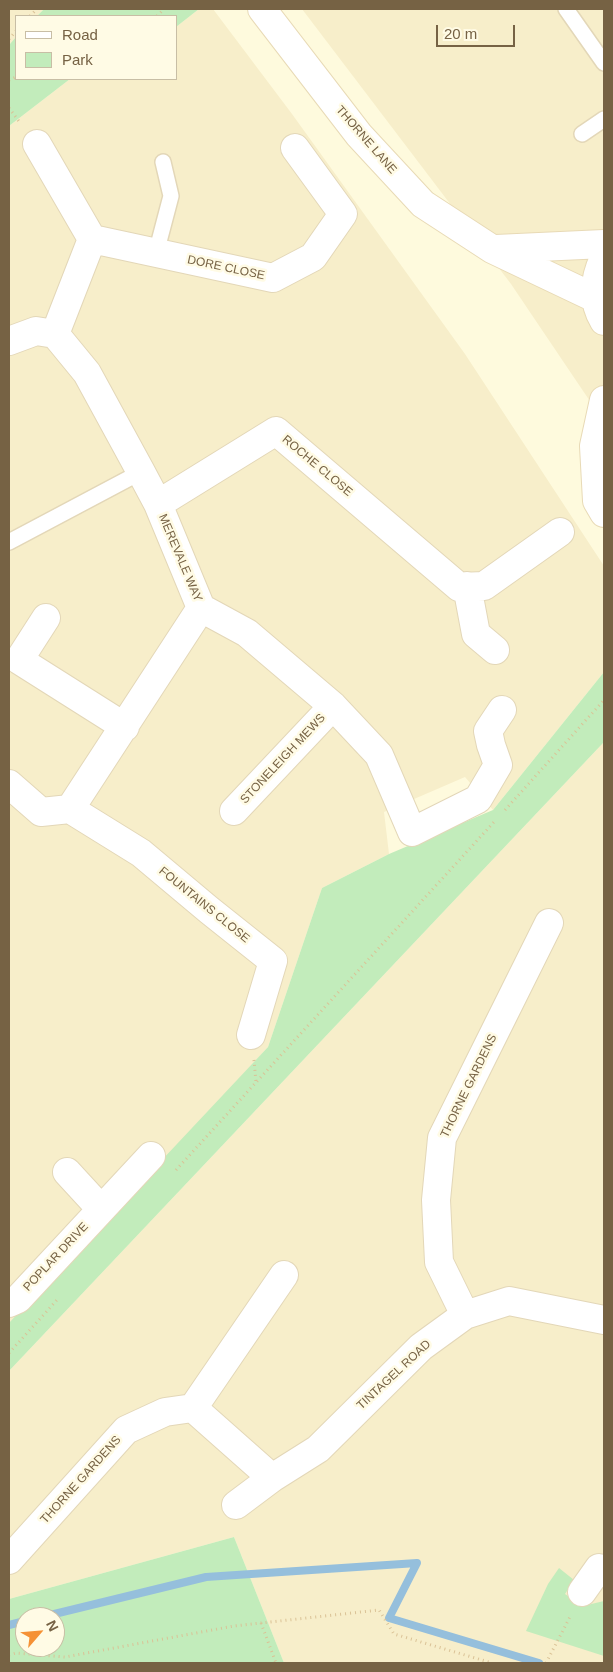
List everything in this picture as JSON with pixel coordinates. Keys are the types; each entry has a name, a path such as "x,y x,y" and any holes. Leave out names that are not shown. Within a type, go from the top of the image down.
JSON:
{"street":[{"name":"THORNE LANE","path":"262,9 359,135 422,204 492,249 600,310"},
{"path":"9,341 36,331 55,334 92,239 38,144"},
{"name":"DORE CLOSE","path":"92,239 273,278 313,257 343,214 295,148"},
{"path":"492,249 604,244"},
{"path":"600,310 596,278 604,258"},
{"name":"MEREVALE WAY","path":"55,334 88,373 141,472 158,504 201,608 70,809"},
{"path":"604,400 599,438 597,501 604,513"},
{"name":"ROCHE CLOSE","path":"158,504 276,431 459,586 466,586"},
{"path":"495,650 476,634 466,586 484,586 560,532"},
{"name":"STONELEIGH MEWS","path":"201,608 247,633 333,706 379,755 412,832 478,799 498,765 488,731 502,710"},
{"path":"46,618 19,660 125,727"},
{"name":"STONELEIGH MEWS","path":"234,811 333,706"},
{"path":"9,784 41,812 70,809"},
{"name":"FOUNTAINS CLOSE","path":"70,809 141,853 273,961 252,1034"},
{"name":"THORNE GARDENS","path":"465,1315 439,1262 436,1200 442,1138 549,923"},
{"name":"POPLAR DRIVE","path":"9,1303 18,1299 151,1156"},
{"path":"67,1172 101,1209"},
{"path":"272,1478 193,1408 284,1275"},
{"name":"TINTAGEL ROAD","path":"236,1505 272,1478 318,1448 420,1347 465,1315 509,1301 604,1320"},
{"name":"THORNE GARDENS","path":"9,1560 126,1430 165,1412 193,1408"},
{"path":"582,1592 595,1567"}],"lane":[{"path":"566,9 604,63"},
{"path":"582,134 604,119"},
{"path":"156,253 171,196 163,162"},
{"path":"9,542 141,472"}],"path":[{"path":"502,814 604,700"},
{"path":"176,1170 495,821"},
{"path":"9,1354 62,1295"},
{"path":"546,1663 582,1592"},
{"path":"9,1655 16,1652 65,1657 234,1626 379,1610 394,1634 492,1663"},
{"path":"261,1623 276,1663"}],"shaded area":[{"path":"9,9 44,9 38,15 15,15 15,38 9,45"},
{"path":"199,9 213,9 292,114 465,354 604,566 604,672 493,810 465,777 384,812 389,854 322,888 268,1047 9,1335 9,126 69,80 178,80 178,25"},
{"path":"302,9 604,9 604,422 511,284"},
{"path":"604,742 604,1663 284,1663 234,1537 9,1599 9,1371"}],"green space":[{"path":"44,9 199,9 178,25 178,15 38,15"},
{"path":"15,38 15,80 69,80 9,126 9,45"},
{"path":"604,672 604,742 9,1371 9,1323 268,1047 322,888 389,854 493,810"},
{"path":"234,1537 284,1663 9,1663 9,1599"},
{"path":"559,1568 574,1580 565,1594 583,1606 604,1601 604,1656 526,1631 548,1584"}],"waterway":[{"path":"65,1611 206,1577 417,1563 389,1618 539,1663"},
{"path":"9,1625 15,1624"}]}
